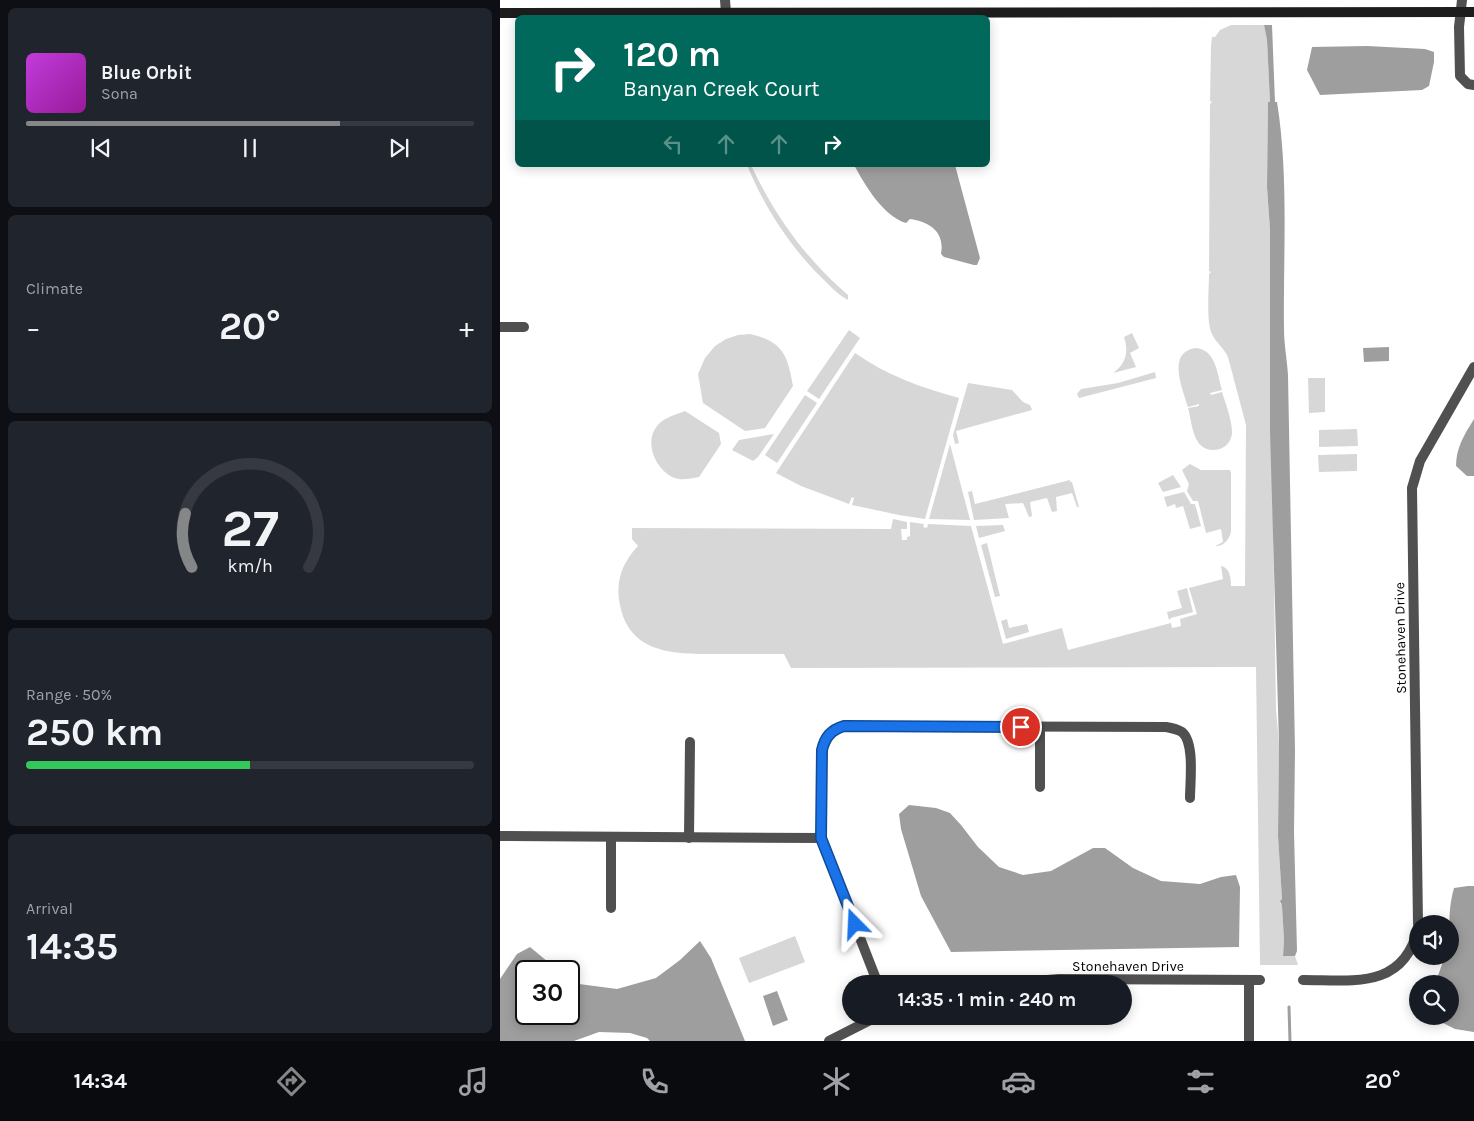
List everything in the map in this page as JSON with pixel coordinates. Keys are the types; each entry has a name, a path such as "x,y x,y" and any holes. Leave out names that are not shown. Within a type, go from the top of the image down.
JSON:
{"main road":[{"path":"500,13 1474,12"}],"street":[{"path":"725,0 726,12"},
{"path":"1462,0 1459,27 1460,76 1468,84 1474,85"},
{"path":"500,327 524,327"},
{"name":"Stonehaven Drive","path":"1418,915 1412,488 1420,462 1474,367"},
{"path":"874,975 821,838 822,750 828,734 836,729 844,726 1166,727 1182,732 1187,739 1190,749 1190,798"},
{"path":"1040,727 1040,787"},
{"path":"689,838 690,742"},
{"path":"500,836 821,838"},
{"path":"610,908 611,837"},
{"path":"1303,980 1368,980 1386,973 1395,967 1409,951"},
{"name":"Stonehaven Drive","path":"1132,979 1260,980"},
{"path":"1249,980 1250,1041"},
{"path":"829,1041 860,1025"}],"shaded area":[{"path":"1231,25 1264,25 1267,40 1270,102 1268,102 1267,187 1270,230 1276,709 1279,744 1278,836 1282,899 1280,904 1282,905 1283,955 1295,956 1298,965 1260,965 1256,667 791,668 784,654 688,654 658,649 645,643 634,634 625,622 618,588 624,566 638,546 632,539 632,528 891,529 893,519 907,522 907,529 901,529 902,540 907,540 907,537 910,536 910,522 924,524 923,527 927,528 928,524 971,526 1003,644 1062,628 1068,650 1171,623 1172,628 1181,626 1180,619 1197,614 1189,588 1223,579 1221,566 1228,571 1231,586 1245,586 1246,425 1228,357 1212,334 1208,314 1209,274 1211,272 1209,271 1211,46 1212,37 1215,37 1220,30"},
{"path":"1264,25 1272,25 1275,102 1277,102 1281,130 1285,216 1284,340 1288,375 1295,750 1294,832 1297,951 1295,956 1283,956 1284,940 1280,901 1282,899 1278,836 1279,744 1270,431 1270,230 1267,187 1268,102 1270,102 1267,40"},
{"path":"1367,46 1425,49 1434,52 1429,86 1422,90 1320,95 1307,70 1312,47"},
{"path":"748,167 752,167 770,202 793,236 818,267 848,295 848,300 837,292 802,257 771,213"},
{"path":"855,167 956,167 980,258 977,265 944,257 941,254 941,240 934,229 917,220 910,219 906,223 890,214 882,207"},
{"path":"849,330 860,338 819,399 807,391"},
{"path":"1132,333 1139,348 1130,353 1136,367 1113,373 1124,362 1126,348 1124,337"},
{"path":"750,334 770,341 782,351 789,366 793,386 765,428 745,431 703,403 698,374 705,358 715,346 726,339"},
{"path":"1389,347 1389,361 1364,362 1363,348"},
{"path":"1196,348 1208,353 1215,363 1222,390 1210,393 1211,395 1222,392 1230,418 1232,428 1231,439 1228,444 1218,450 1207,449 1198,442 1188,408 1199,406 1199,404 1188,407 1180,381 1179,364 1181,356 1187,351"},
{"path":"855,353 879,368 905,380 959,398 925,519 852,505 854,498 852,497 849,504 801,486 776,473"},
{"path":"1155,372 1156,378 1079,398 1077,394 1081,389 1118,383"},
{"path":"1308,378 1325,378 1325,412 1309,413"},
{"path":"968,383 1012,390 1023,402 1030,405 1032,410 956,431 959,443 955,444 953,435"},
{"path":"805,395 817,403 777,463 765,455"},
{"path":"685,411 719,433 721,444 699,477 681,479 672,477 665,472 655,459 651,444 655,429 661,422 668,417"},
{"path":"1474,419 1474,476 1467,476 1456,466 1456,459 1461,442"},
{"path":"1357,429 1358,446 1319,447 1319,430"},
{"path":"774,434 753,461 732,450 739,440"},
{"path":"950,444 970,520 929,519"},
{"path":"1357,454 1357,471 1319,472 1318,455"},
{"path":"1190,464 1201,470 1230,470 1231,532 1229,538 1221,545 1215,546 1223,542 1221,529 1206,533 1198,501 1193,501 1187,491 1189,484 1182,470"},
{"path":"1173,475 1181,487 1163,492 1158,483"},
{"path":"1070,480 1079,507 1077,507 1072,493 1056,497 1057,511 1052,512 1047,498 1030,502 1032,516 1029,517 1023,503 1005,504 1009,518 974,520 968,492 972,491 975,504"},
{"path":"1184,492 1191,504 1195,504 1201,526 1190,529 1183,506 1176,508 1175,504 1167,507 1164,497"},
{"path":"1003,525 1005,531 979,538 976,526"},
{"path":"987,543 1000,596 995,597 981,545"},
{"path":"1187,588 1193,612 1169,620 1167,612 1182,608 1177,591"},
{"path":"1007,619 1009,628 1027,624 1029,632 1006,639 1001,621"},
{"path":"909,805 936,808 950,813 978,847 999,867 1023,875 1051,871 1093,848 1105,848 1133,868 1161,881 1200,884 1221,877 1236,875 1240,887 1239,947 951,952 921,896 901,829 899,814"},
{"path":"1474,886 1474,1032 1455,1029 1447,1025 1459,1025 1459,975 1438,975 1442,965 1459,965 1459,915 1450,915 1454,888"},
{"path":"795,936 805,962 749,983 739,958"},
{"path":"700,941 711,958 745,1041 650,1041 647,1038 630,1033 599,1032 574,1041 500,1041 500,979 517,954 530,947 546,960 515,960 515,1025 580,1025 580,984 617,989 656,978 680,960"},
{"path":"777,991 788,1020 773,1026 763,996"}],"waterway":[{"path":"1289,1007 1290,1041"}],"route":[{"path":"855,924 821,838 822,750 828,734 844,726 1021,727"}]}
